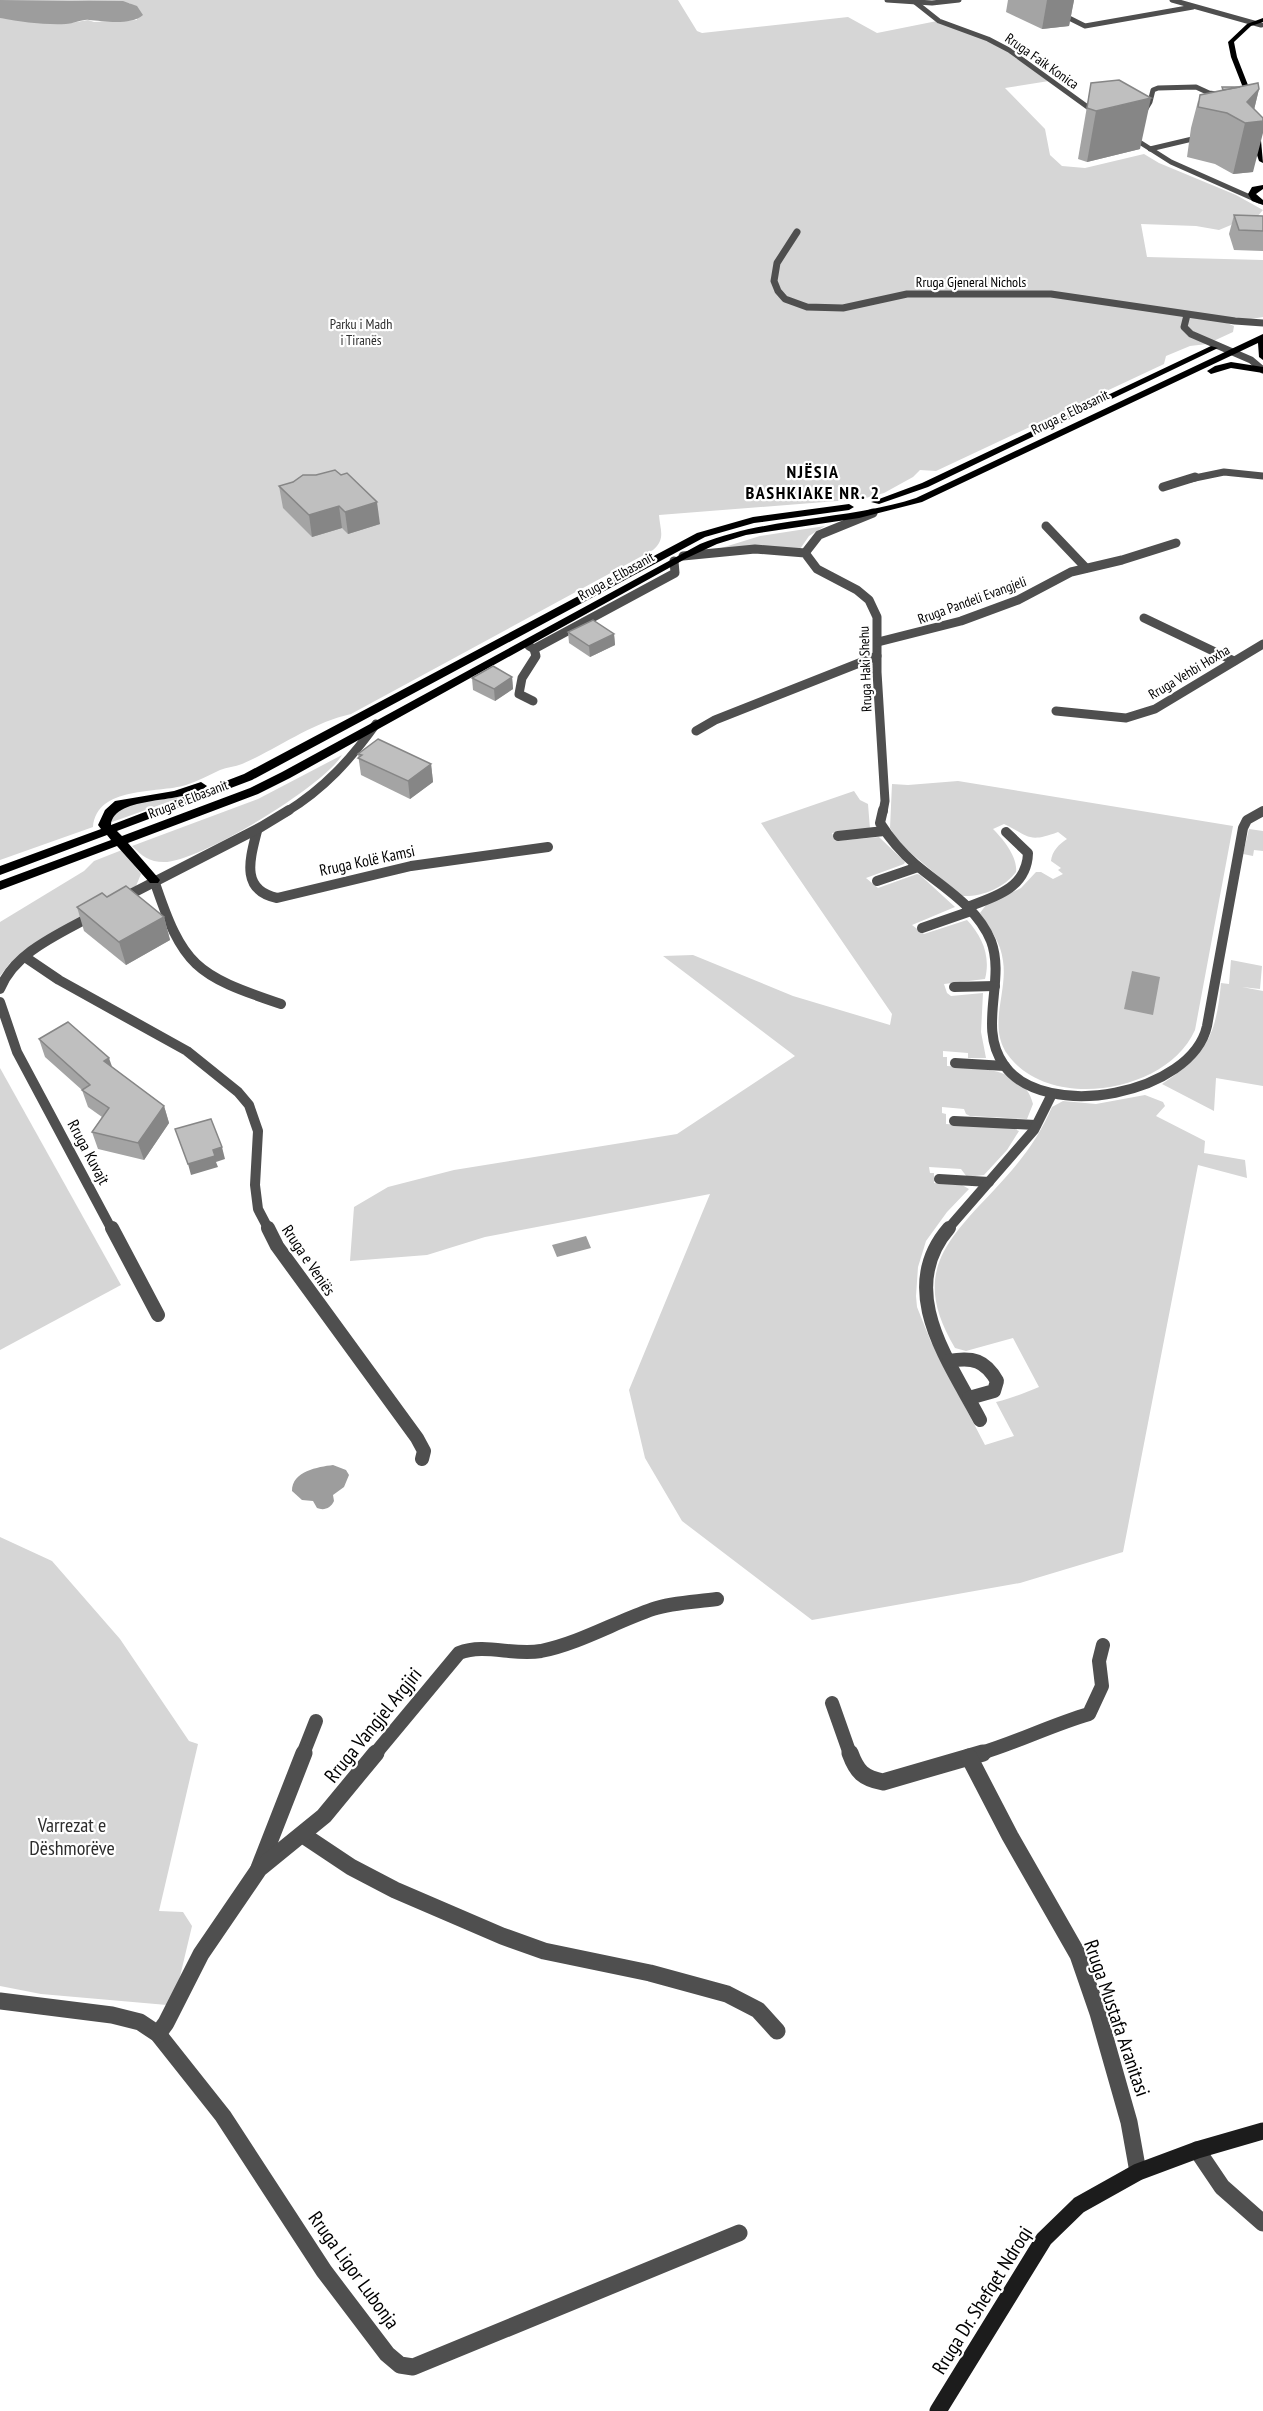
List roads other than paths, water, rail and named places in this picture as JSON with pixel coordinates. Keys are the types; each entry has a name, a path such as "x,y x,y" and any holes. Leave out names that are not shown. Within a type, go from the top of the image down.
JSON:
{"main road":[{"path":"1262,23 1253,23 1239,32 1231,42 1245,96 1257,121 1256,140 1263,161"},
{"path":"1258,94 1239,48 1240,42 1262,23"},
{"path":"1261,187 1252,194 1261,202"},
{"path":"1247,330 1263,324"},
{"path":"1263,337 1263,357"},
{"name":"Rruga e Elbasanit","path":"0,871 227,786 701,535 753,520 862,505 900,496 1210,350 1224,344 1235,344 1263,337"},
{"name":"Rruga e Elbasanit","path":"0,886 254,790 308,764 376,724 530,647 679,558 709,544 756,530 900,507 938,492 1162,385 1222,355 1235,344"},
{"path":"1162,385 1228,364 1263,370"},
{"path":"154,880 104,825 112,808 129,800 176,794 291,754"},
{"name":"Rruga Dr. Shefqet Ndroqi","path":"938,2411 1044,2239 1079,2205 1138,2172 1197,2150 1263,2131"}],"street":[{"path":"887,0 915,2 959,0"},
{"path":"1033,0 1085,26 1193,7"},
{"path":"1161,13 1165,8 1165,0"},
{"path":"1172,0 1253,23"},
{"name":"Rruga Faik Konica","path":"915,2 939,21 994,42 1104,118"},
{"path":"1229,96 1211,94 1197,88 1158,88 1153,90 1150,102 1133,127 1123,132 1171,162 1261,202"},
{"path":"1247,128 1257,121"},
{"path":"1150,149 1214,133"},
{"path":"1222,183 1240,188 1261,187"},
{"name":"Rruga Gjeneral Nichols","path":"797,232 775,268 774,282 783,298 801,306 841,308 888,296 907,294 1033,293 1263,324"},
{"path":"1187,315 1184,327 1191,334 1251,360 1263,370"},
{"path":"1235,321 1247,330"},
{"path":"1163,487 1222,471 1242,471 1263,476"},
{"path":"679,558 748,549 805,553 819,535 873,513"},
{"path":"1046,526 1086,568"},
{"name":"Rruga Pandeli Evangjeli","path":"878,642 928,631 989,611 1018,600 1071,572 1122,560 1176,543"},
{"name":"Rruga Haki Shehu","path":"805,553 818,569 857,590 869,600 877,617 877,656 885,783 885,801 880,823 885,831"},
{"path":"1144,618 1234,661"},
{"name":"Rruga Vehbi Hoxha","path":"1056,711 1116,718 1140,714 1155,709 1263,644"},
{"path":"530,647 536,656 518,688 519,694 533,701"},
{"path":"696,731 715,720 877,656"},
{"path":"0,989 1,982 10,969 25,957 154,880 257,831 310,795 345,767 363,746 376,724"},
{"path":"838,836 885,831 898,849 969,909 982,924 992,941 996,962 991,1018 993,1045 1005,1066 1029,1086 1052,1094 1091,1096 1126,1090 1159,1078 1174,1070 1203,1041 1243,828 1247,820 1263,811"},
{"name":"Rruga Kolë Kamsi","path":"257,831 251,851 252,881 255,891 265,897 277,897 371,873 447,859 548,847"},
{"path":"922,928 969,909 1022,880 1027,871 1028,853 1006,832"},
{"path":"877,881 918,867"},
{"path":"154,880 166,916 181,946 200,970 223,982 281,1004"},
{"name":"Rruga e Veniës","path":"25,957 59,980 187,1051 238,1092 249,1106 258,1131 255,1185 258,1209 277,1246 417,1438 424,1451 422,1459"},
{"path":"954,987 995,986"},
{"name":"Rruga Kuvajt","path":"0,1002 17,1052 158,1315"},
{"path":"955,1064 1005,1066"},
{"path":"980,1420 928,1312 924,1294 925,1275 930,1256 942,1236 1036,1125 1052,1094"},
{"path":"954,1120 1036,1125"},
{"path":"939,1179 990,1182"},
{"path":"950,1360 970,1357 982,1360 997,1381 994,1391 969,1398"},
{"name":"Rruga Vangjel Argjiri","path":"158,2034 166,2023 201,1954 259,1869 324,1816 459,1653 470,1647 481,1647 509,1654 538,1652 655,1608 717,1599"},
{"path":"832,1703 854,1765 867,1779 883,1782 999,1748 1056,1724 1089,1714 1102,1686 1099,1661 1103,1645"},
{"path":"259,1869 316,1720"},
{"name":"Rruga Mustafa Aranitasi","path":"969,1757 1010,1836 1078,1955 1098,2013 1129,2122 1138,2172"},
{"path":"303,1835 351,1867 395,1890 471,1923 544,1951 650,1974 727,1994 758,2010 777,2031"},
{"name":"Rruga Ligor Lubonja","path":"0,2001 112,2015 140,2022 158,2034 223,2115 324,2271 387,2354 400,2365 413,2367 739,2233"},
{"path":"1197,2150 1222,2187 1263,2223"}],"district":[{"name":"NJËSIA BASHKIAKE NR. 2","path":"813,482"}],"park label":[{"name":"Parku i Madh i Tiranës","path":"361,332"},
{"name":"Varrezat e Dëshmorëve","path":"72,1836"}]}
